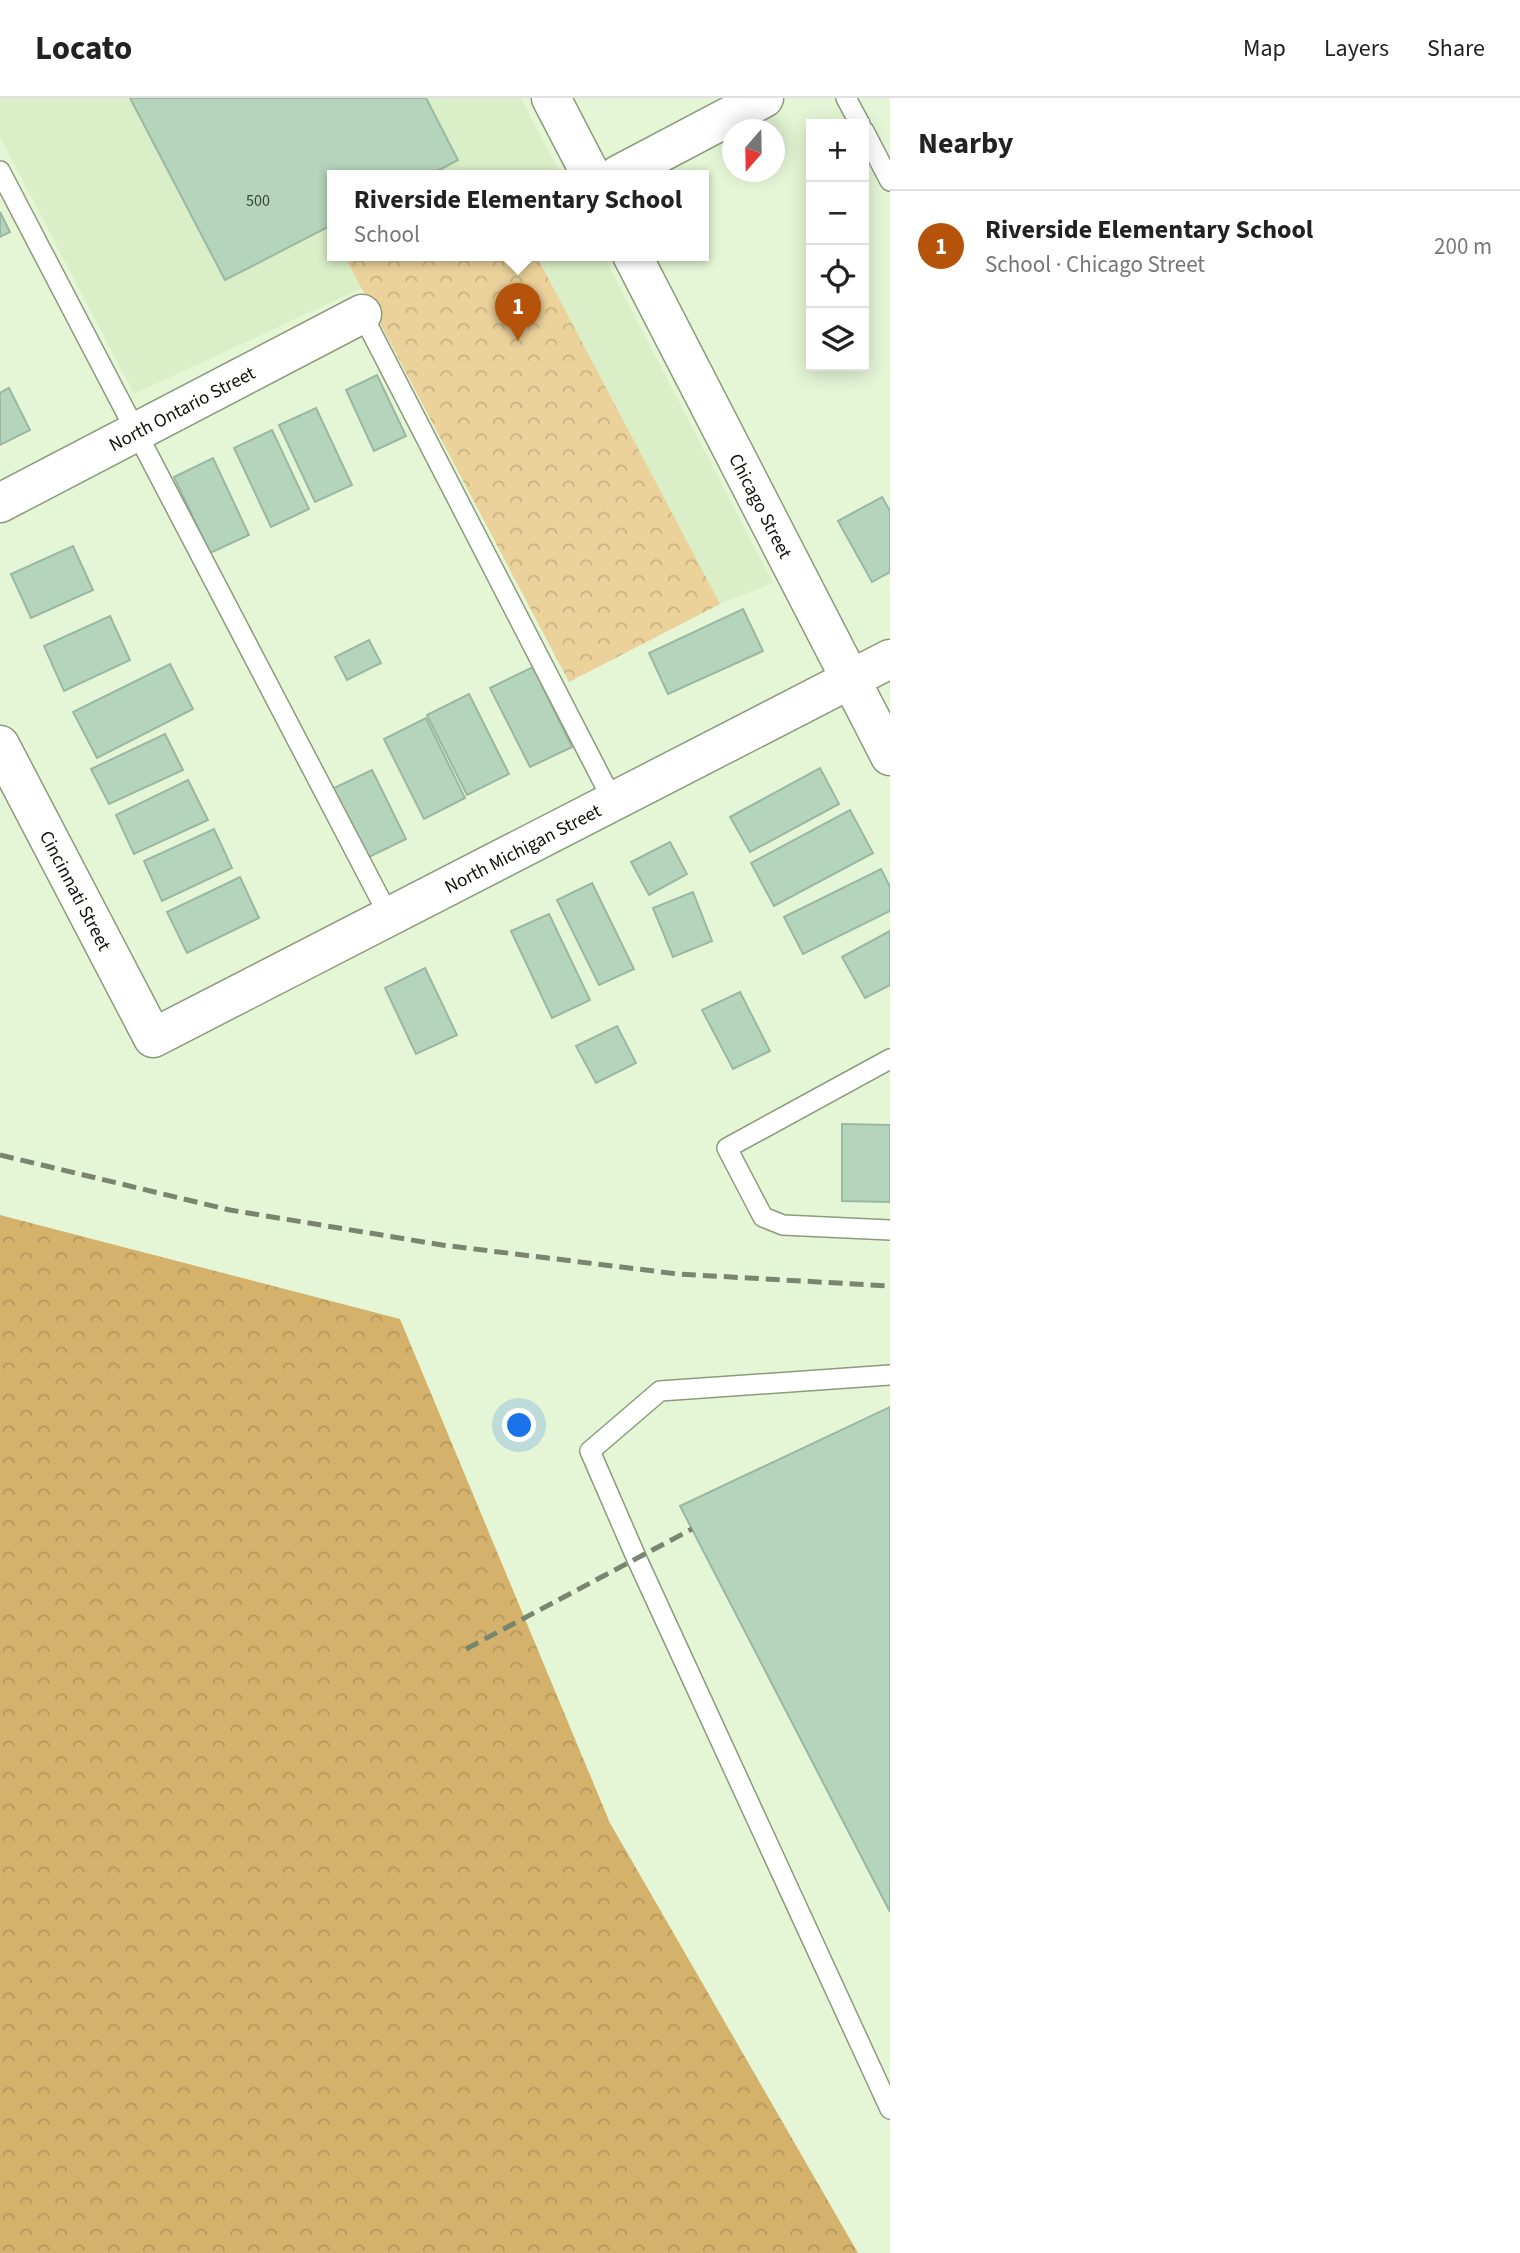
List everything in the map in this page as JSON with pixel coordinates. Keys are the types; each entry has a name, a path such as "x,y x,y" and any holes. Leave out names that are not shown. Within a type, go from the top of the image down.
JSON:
{"street":[{"path":"551,98 588,170"},
{"path":"627,170 764,98"},
{"name":"Chicago Street","path":"635,261 890,756"},
{"name":"North Ontario Street","path":"0,503 362,314"},
{"name":"North Michigan Street","path":"153,1038 890,659"},
{"name":"Cincinnati Street","path":"0,745 153,1038"}],"lane":[{"path":"846,98 857,119"},
{"path":"869,141 890,181"},
{"path":"0,171 389,916"},
{"path":"362,314 613,801"},
{"path":"890,1059 727,1148 763,1217 783,1225 890,1230"},
{"path":"890,1375 660,1391 590,1451 636,1557 890,2109"}],"shaded area":[{"path":"0,98 521,98 558,170 327,170 327,261 606,261 773,583 719,604 362,288 134,394 0,137"}],"green space":[{"path":"347,261 539,261 720,604 569,682"},
{"path":"0,1215 400,1319 610,1823 858,2253 0,2253"}],"building":[{"path":"130,98 426,98 458,160 439,170 327,170 327,228 225,280"},
{"path":"0,212 10,232 0,237"},
{"path":"377,375 406,436 374,451 346,390"},
{"path":"9,388 30,430 0,445 0,393"},
{"path":"316,408 352,485 315,502 279,425"},
{"path":"272,430 309,509 271,527 234,448"},
{"path":"213,458 249,535 210,553 174,477"},
{"path":"882,497 890,511 890,572 872,582 838,521"},
{"path":"73,546 93,590 31,618 11,574"},
{"path":"743,609 763,651 668,694 649,653"},
{"path":"110,616 130,660 64,691 44,646"},
{"path":"369,640 381,663 347,680 335,657"},
{"path":"170,664 193,709 97,758 73,712"},
{"path":"533,667 572,747 530,767 490,688"},
{"path":"469,694 509,774 467,795 427,715"},
{"path":"426,718 465,798 424,819 384,739"},
{"path":"165,734 183,770 109,804 91,769"},
{"path":"820,768 839,804 750,852 730,817"},
{"path":"372,770 406,839 363,860 330,790"},
{"path":"188,780 208,820 134,854 116,815"},
{"path":"850,810 873,853 774,906 751,863"},
{"path":"214,829 232,868 162,901 144,861"},
{"path":"670,842 687,874 649,895 631,862"},
{"path":"881,869 890,887 890,911 803,954 784,917"},
{"path":"240,877 259,918 187,953 167,912"},
{"path":"592,883 634,969 599,985 557,900"},
{"path":"693,892 712,941 673,957 653,908"},
{"path":"549,914 590,1000 552,1018 511,931"},
{"path":"890,931 890,985 865,998 842,957"},
{"path":"425,968 457,1035 416,1054 385,988"},
{"path":"740,992 770,1051 733,1069 702,1010"},
{"path":"617,1026 636,1063 596,1083 576,1046"},
{"path":"842,1124 890,1125 890,1202 842,1201"},
{"path":"890,1407 890,1912 680,1506"}],"railway":[{"path":"0,1155 230,1210 442,1245 678,1274 890,1286"},
{"path":"466,1649 692,1529"}],"place":[{"name":"Riverside Elementary School","path":"518,341"}]}
